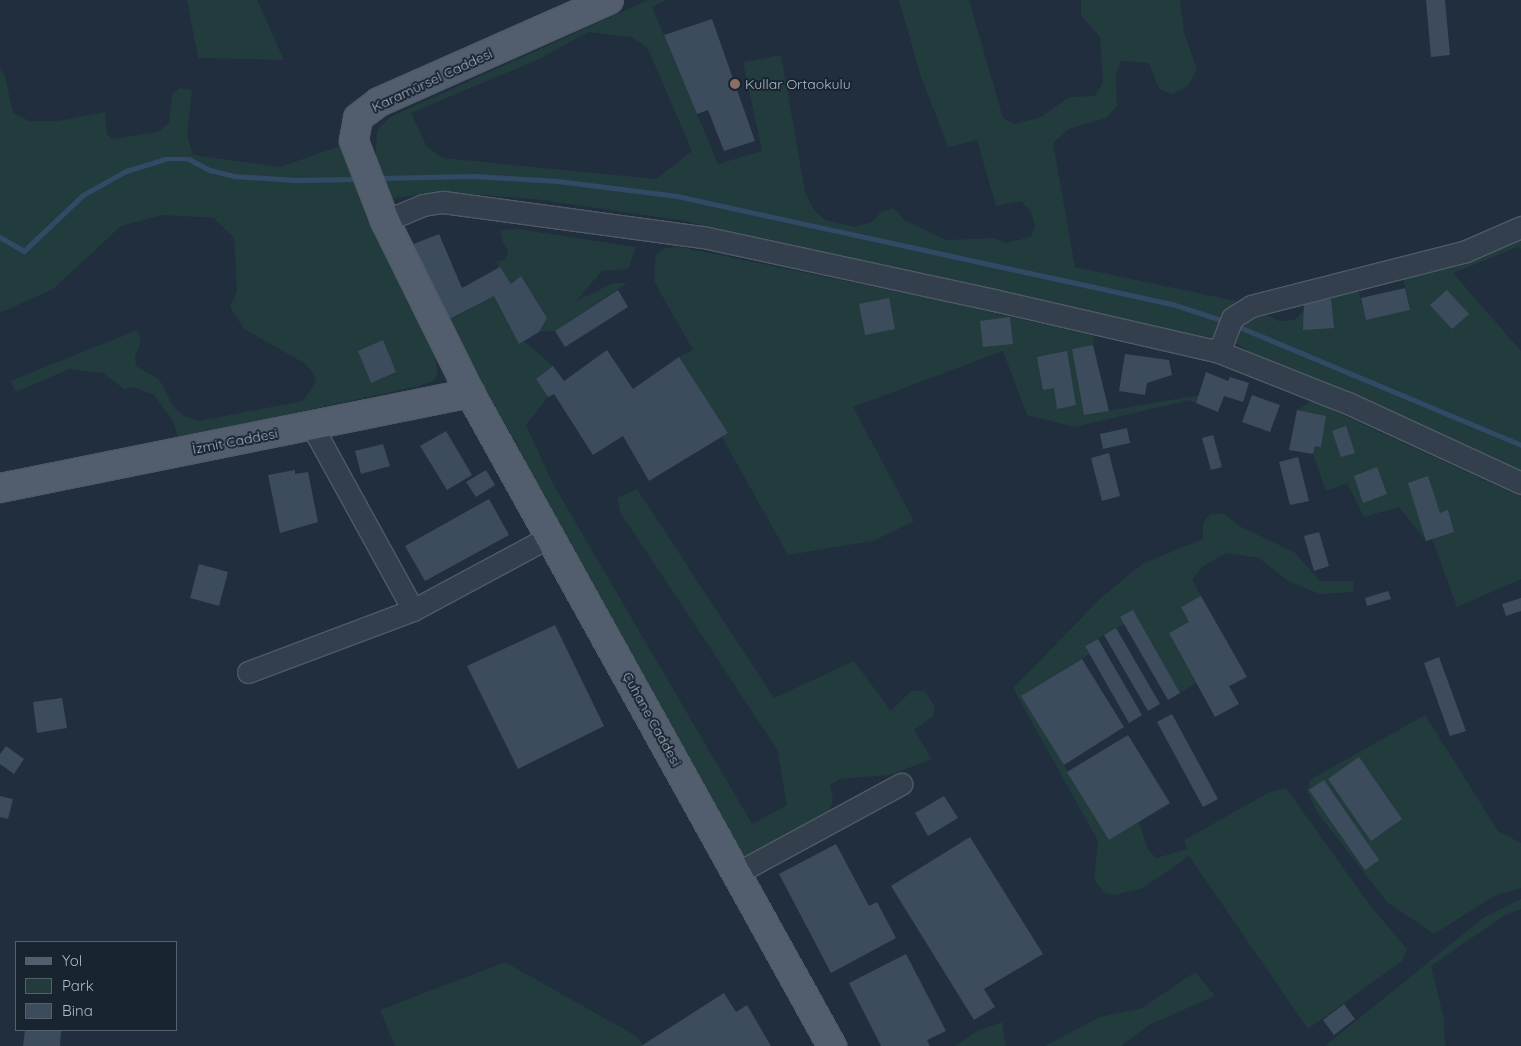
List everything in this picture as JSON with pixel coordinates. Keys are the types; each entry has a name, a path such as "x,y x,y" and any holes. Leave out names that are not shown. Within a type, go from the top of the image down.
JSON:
{"main road":[{"name":"Karamürsel Caddesi","path":"470,393 381,213 361,162 354,129 367,109 609,0"},
{"name":"İzmit Caddesi","path":"0,488 470,393"},
{"name":"Çuhane Caddesi","path":"470,393 551,536 832,1046"}],"street":[{"path":"381,213 443,202 703,237 1225,336 1348,403 1521,483"},
{"path":"1225,336 1238,312 1264,300 1466,251 1521,226"},
{"path":"312,426 414,610"},
{"path":"248,672 414,610 551,536"},
{"path":"737,873 902,784"}],"green space":[{"path":"187,0 257,0 284,60 198,58"},
{"path":"648,0 667,0 652,7 718,164 762,151 743,62 781,55 805,191 813,209 825,220 855,227 872,222 881,212 894,208 904,220 946,240 994,238 1005,243 1031,237 1035,226 1030,210 1021,201 996,206 977,140 948,147 920,74 899,0 969,0 1003,118 1014,124 1041,117 1069,97 1095,96 1103,82 1100,37 1081,15 1081,0 1180,0 1184,33 1197,69 1187,87 1171,94 1159,89 1149,63 1121,61 1116,74 1117,106 1106,118 1069,129 1053,143 1075,267 1236,301 1225,314 1215,341 686,221 535,199 441,192 386,199 376,169 376,148 377,130 390,117","holes":["588,32 631,37 647,47 692,151 656,179 443,158 427,147 411,113 537,60"]},
{"path":"0,69 5,76 13,113 29,121 58,121 105,112 107,134 112,139 158,132 169,123 172,93 180,88 192,90 187,134 193,155 280,167 343,145 435,357 438,375 431,382 419,386 178,438 173,421 154,395 133,387 124,389 103,373 69,369 16,392 10,381 138,330 141,342 135,356 136,366 159,379 173,406 184,416 198,421 303,401 316,381 311,370 304,363 244,329 230,307 237,291 234,238 214,218 162,215 121,226 53,289 0,313"},
{"path":"518,229 636,247 628,269 602,271 576,301 613,283 627,283 555,331 539,332 547,318 521,276 511,284 496,262 506,259 508,250 503,244 500,230"},
{"path":"1521,235 1521,249 1518,247 1453,273 1521,351 1521,471 1348,391 1247,351 1232,340 1235,325 1257,310 1279,321 1295,320 1304,310 1304,302 1357,285 1366,320 1410,310 1402,273"},
{"path":"680,247 943,301 1094,336 1093,345 1072,349 1084,415 1199,395 1196,403 1190,400 1074,427 1027,415 1003,351 853,407 914,521 873,541 788,555 722,437 728,433 679,357 693,350 655,283 654,270 656,254 665,248"},
{"path":"494,296 519,344 524,341 553,366 536,379 548,397 526,425 552,482 752,824 787,805 777,749 620,512 617,498 637,489 774,698 854,661 891,711 911,691 925,691 935,707 933,716 914,730 932,759 890,775 840,779 830,785 833,798 830,810 742,858 537,487 520,450 446,322"},
{"path":"1312,401 1521,497 1521,579 1457,607 1432,539 1426,541 1399,507 1364,517 1347,483 1326,491 1313,454 1315,446 1321,446 1326,416 1297,410"},
{"path":"1210,514 1225,514 1239,526 1294,552 1320,581 1354,581 1353,592 1320,594 1288,581 1259,558 1227,553 1203,566 1192,579 1201,596 1181,607 1189,622 1169,633 1196,683 1180,693 1133,610 1124,624 1085,646 1089,654 1022,696 1109,840 1139,822 1148,850 1156,858 1187,849 1184,840 1270,792 1286,788 1369,904 1407,949 1402,961 1308,1029 1189,856 1143,888 1115,895 1104,893 1094,879 1098,841 1013,688 1101,598 1142,564 1203,539 1203,523"},
{"path":"1425,715 1498,831 1521,843 1521,888 1496,895 1434,934 1387,902 1317,812 1307,791 1310,780"},
{"path":"1521,899 1521,909 1505,915 1431,966 1444,1019 1445,1046 1325,1046 1483,918"},
{"path":"505,962 636,1036 644,1046 395,1046 380,1010"},
{"path":"1195,972 1215,996 1149,1025 1121,1046 1045,1046 1100,1017 1142,1008"},
{"path":"1002,1022 1006,1046 955,1046 977,1031"}],"building":[{"path":"1426,0 1445,0 1450,55 1431,57"},
{"path":"712,19 755,141 724,151 708,110 697,114 664,35"},
{"path":"439,234 462,288 500,267 511,284 521,276 547,318 539,332 519,344 494,296 446,321 411,245"},
{"path":"1405,288 1410,310 1366,320 1361,298"},
{"path":"618,290 628,307 565,347 555,331"},
{"path":"1447,290 1469,314 1452,329 1430,305"},
{"path":"889,298 895,329 865,335 859,304"},
{"path":"1331,299 1334,328 1303,330 1304,302"},
{"path":"1010,317 1013,344 983,347 980,321"},
{"path":"383,340 396,372 371,383 358,351"},
{"path":"1093,345 1109,411 1084,415 1072,349"},
{"path":"607,350 633,389 679,357 728,433 649,481 623,436 593,455 554,394 548,397 536,379 553,366 564,381"},
{"path":"1067,351 1076,405 1057,409 1054,388 1043,390 1037,357"},
{"path":"1125,354 1169,360 1172,375 1147,383 1145,395 1119,391"},
{"path":"1206,372 1228,381 1230,377 1249,383 1243,402 1224,396 1218,412 1196,403"},
{"path":"1252,395 1280,405 1270,432 1242,422"},
{"path":"1297,410 1326,416 1321,447 1315,446 1313,454 1289,450"},
{"path":"1346,426 1355,453 1341,457 1332,431"},
{"path":"1127,428 1130,443 1103,449 1100,434"},
{"path":"446,431 472,475 447,490 420,446"},
{"path":"1213,435 1222,467 1211,470 1202,438"},
{"path":"383,444 390,466 361,474 355,451"},
{"path":"1109,453 1120,496 1102,501 1091,458"},
{"path":"1298,457 1309,501 1290,505 1279,462"},
{"path":"1377,467 1387,494 1363,503 1354,476"},
{"path":"295,470 295,474 308,472 318,522 280,533 268,475"},
{"path":"486,470 495,485 476,497 466,482"},
{"path":"1428,476 1440,513 1448,510 1454,532 1426,541 1408,483"},
{"path":"489,499 509,535 425,581 405,546"},
{"path":"1319,532 1329,566 1314,571 1304,536"},
{"path":"199,564 228,572 219,606 190,598"},
{"path":"1388,591 1391,599 1367,606 1365,598"},
{"path":"1201,596 1247,677 1229,686 1239,704 1215,717 1169,633 1189,622 1181,607"},
{"path":"1521,598 1521,611 1506,616 1502,604"},
{"path":"1133,610 1180,693 1168,700 1120,617"},
{"path":"555,625 604,726 518,769 467,666"},
{"path":"1116,628 1160,704 1148,711 1104,635"},
{"path":"1098,639 1142,715 1129,723 1085,646"},
{"path":"1439,657 1466,731 1450,736 1424,663"},
{"path":"1082,659 1124,727 1064,765 1021,696"},
{"path":"62,698 67,728 37,733 33,702"},
{"path":"1172,714 1218,799 1203,807 1157,722"},
{"path":"1128,735 1170,803 1109,840 1067,772"},
{"path":"6,746 24,759 14,774 0,764 0,754"},
{"path":"1359,757 1402,819 1371,841 1328,779"},
{"path":"1324,780 1379,860 1365,870 1309,790"},
{"path":"0,796 13,799 8,819 0,817"},
{"path":"944,796 958,818 928,836 915,813"},
{"path":"970,837 1043,954 984,989 995,1007 974,1020 891,886"},
{"path":"836,844 869,906 877,902 896,938 831,973 779,874"},
{"path":"906,954 946,1031 927,1040 930,1046 881,1046 849,983"},
{"path":"724,993 736,1012 747,1005 771,1046 641,1046"},
{"path":"1344,1004 1355,1019 1334,1035 1323,1020"},
{"path":"25,1031 61,1031 60,1046 23,1046"}],"waterway":[{"path":"0,237 24,251 83,195 126,171 165,159 189,159 210,170 234,176 295,180 358,179"},
{"path":"378,178 474,176 558,181 677,196 1172,304 1224,321"},
{"path":"1237,326 1521,445"}],"place":[{"name":"Kullar Ortaokulu","path":"735,84"}]}
